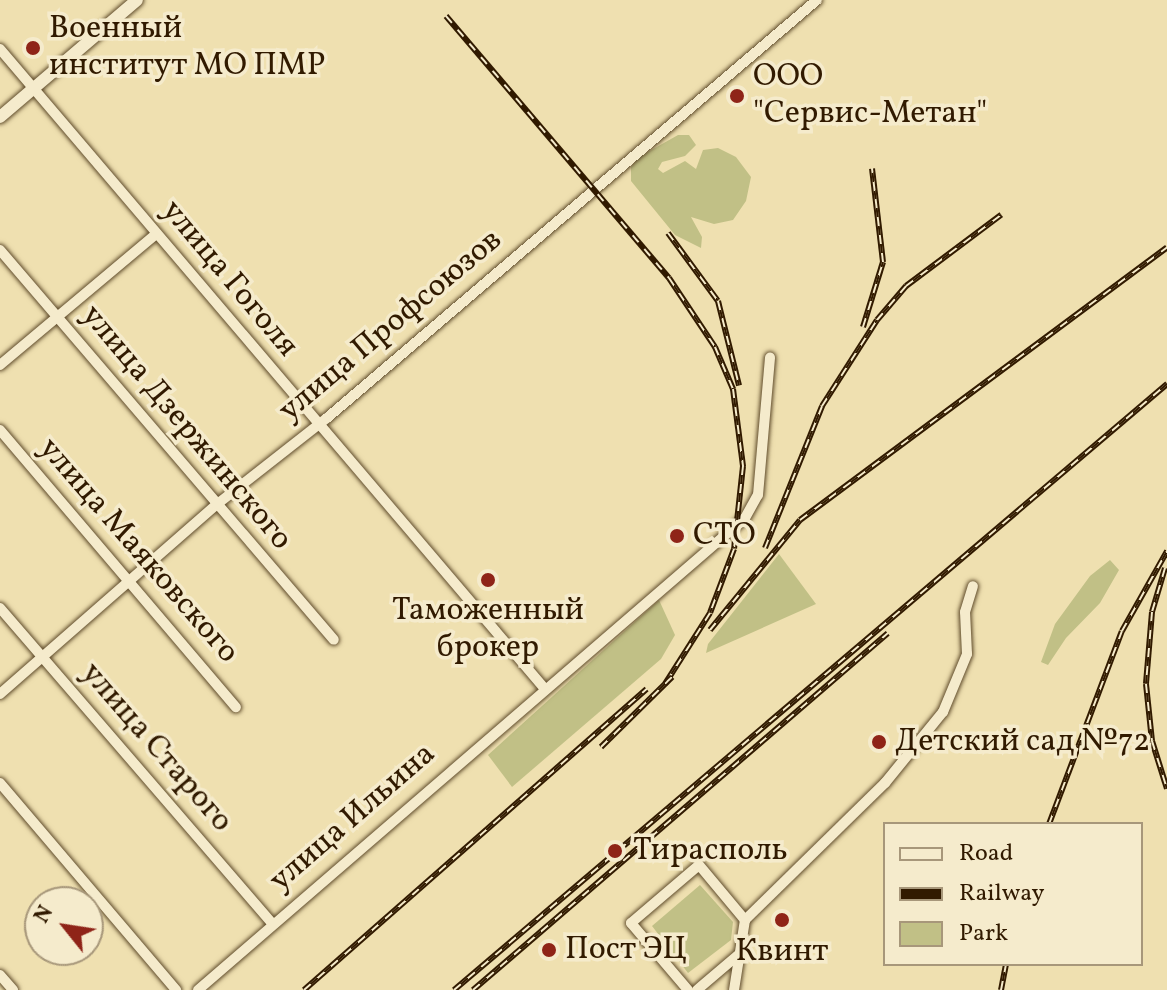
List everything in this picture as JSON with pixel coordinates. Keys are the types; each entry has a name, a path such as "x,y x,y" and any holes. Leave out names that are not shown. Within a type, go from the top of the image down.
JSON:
{"street":[{"path":"0,117 137,0"},
{"name":"улица Профсоюзов","path":"0,694 216,505 318,423 817,0"},
{"name":"улица Гоголя","path":"0,49 544,688"},
{"path":"0,365 156,234"},
{"name":"улица Дзержинского","path":"0,250 334,640"},
{"name":"улица Ильина","path":"198,990 544,688 737,527 752,509 758,495 770,358"},
{"name":"улица Маяковского","path":"0,430 236,707"},
{"path":"734,990 745,920 821,849 932,731 967,654 965,612 973,586"},
{"name":"улица Старого","path":"0,608 272,923"},
{"path":"0,783 176,990"},
{"path":"688,990 631,923 699,865 745,920"},
{"path":"697,990 738,955"},
{"path":"0,975 13,990"}],"green space":[{"path":"678,135 689,135 696,145 685,156 662,162 658,169 663,173 685,161 696,169 703,150 718,148 736,157 751,177 746,201 733,220 714,224 691,217 702,237 701,248 675,235 631,181 631,167 639,157"},
{"path":"779,554 816,604 706,653 708,644"},
{"path":"1110,560 1119,570 1100,603 1066,638 1048,665 1041,662 1055,624 1090,576"},
{"path":"659,600 675,635 661,659 512,787 488,755"},
{"path":"700,885 733,922 731,940 688,973 652,926"}],"railway":[{"path":"446,16 669,278 715,347 733,389 743,466 734,549 710,613 665,684"},
{"path":"863,327 883,262 872,169"},
{"path":"765,548 822,406 877,320 906,286 1001,215"},
{"path":"668,233 718,301 739,385"},
{"path":"710,630 800,520 1167,247"},
{"path":"454,990 1167,384"},
{"path":"1050,822 1122,631 1167,551"},
{"path":"1165,568 1152,612 1146,684 1152,741 1167,789"},
{"path":"473,990 888,633"},
{"path":"601,747 672,677"},
{"path":"304,990 647,689"},
{"path":"1001,990 1006,966"}],"place":[{"name":"Военный институт МО ПМР","path":"33,48"},
{"name":"ООО \"Сервис-Метан\"","path":"737,96"},
{"name":"СТО","path":"677,536"},
{"name":"Таможенный брокер","path":"488,580"},
{"name":"Детский сад №72","path":"879,742"},
{"name":"Тирасполь","path":"615,851"},
{"name":"Квинт","path":"782,920"},
{"name":"Пост ЭЦ","path":"549,950"}]}
